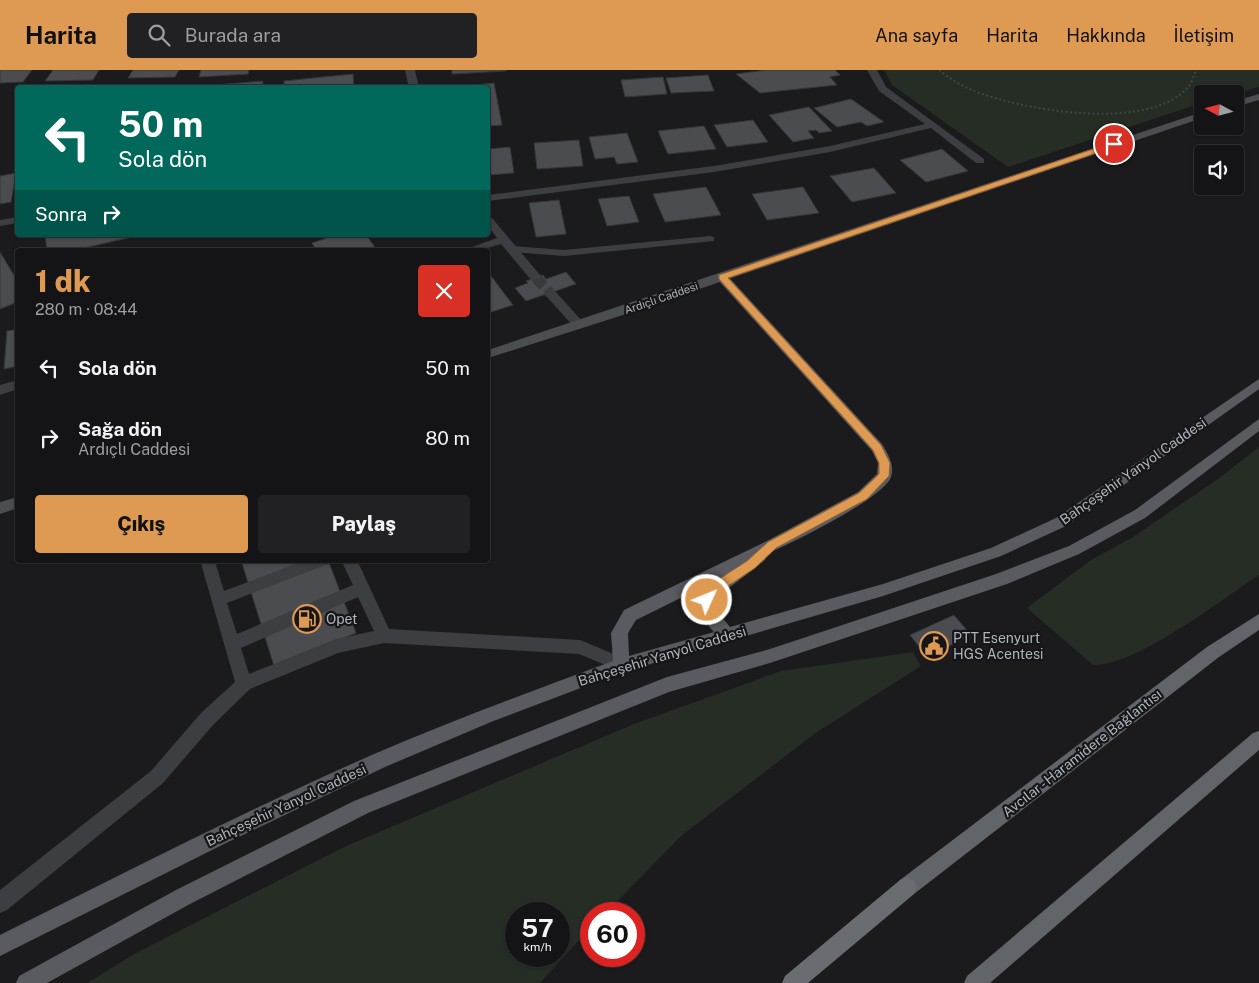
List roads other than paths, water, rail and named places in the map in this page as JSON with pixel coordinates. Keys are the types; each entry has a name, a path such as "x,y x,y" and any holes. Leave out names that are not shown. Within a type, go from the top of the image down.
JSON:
{"highway":[{"name":"Avcılar - Haramidere Bağlantısı","path":"907,887 1213,652 1259,620"},
{"path":"974,983 1259,740"},
{"path":"792,983 907,887"}],"main road":[{"path":"1244,101 1259,96"},
{"name":"Ardıçlı Caddesi","path":"490,353 1194,118"},
{"path":"622,665 618,636 623,624 630,615 688,584 772,545 863,496 884,476 884,463 877,448 722,277"},
{"name":"Bahçeşehir Yanyol Caddesi","path":"0,946 217,836 379,761 485,716 622,665 883,590 987,555 1061,522 1259,383"},
{"path":"26,983 183,897 362,807 667,685 770,656 1001,579 1074,550 1140,514 1259,424"},
{"path":"0,508 15,503"},
{"path":"728,635 718,627 706,612 707,600 715,588 751,564 772,545"}],"street":[{"path":"410,70 413,85"},
{"path":"872,70 882,89 980,161"},
{"path":"490,198 714,169 830,149 933,125"},
{"path":"0,223 15,220"},
{"path":"490,222 536,278"},
{"path":"476,248 504,239"},
{"path":"512,249 564,253 710,239"},
{"path":"550,293 579,325"},
{"path":"0,390 15,385"},
{"path":"207,563 244,684"},
{"path":"218,600 315,563"},
{"path":"351,563 384,636"},
{"path":"232,644 363,588"},
{"path":"0,903 157,777 206,718 244,684 336,646 384,636 580,647 622,665"}],"tunnel":[{"path":"536,278 550,293"}],"place":[{"name":"Opet","path":"307,619"},
{"name":"PTT Esenyurt HGS Acentesi","path":"934,646"}]}
